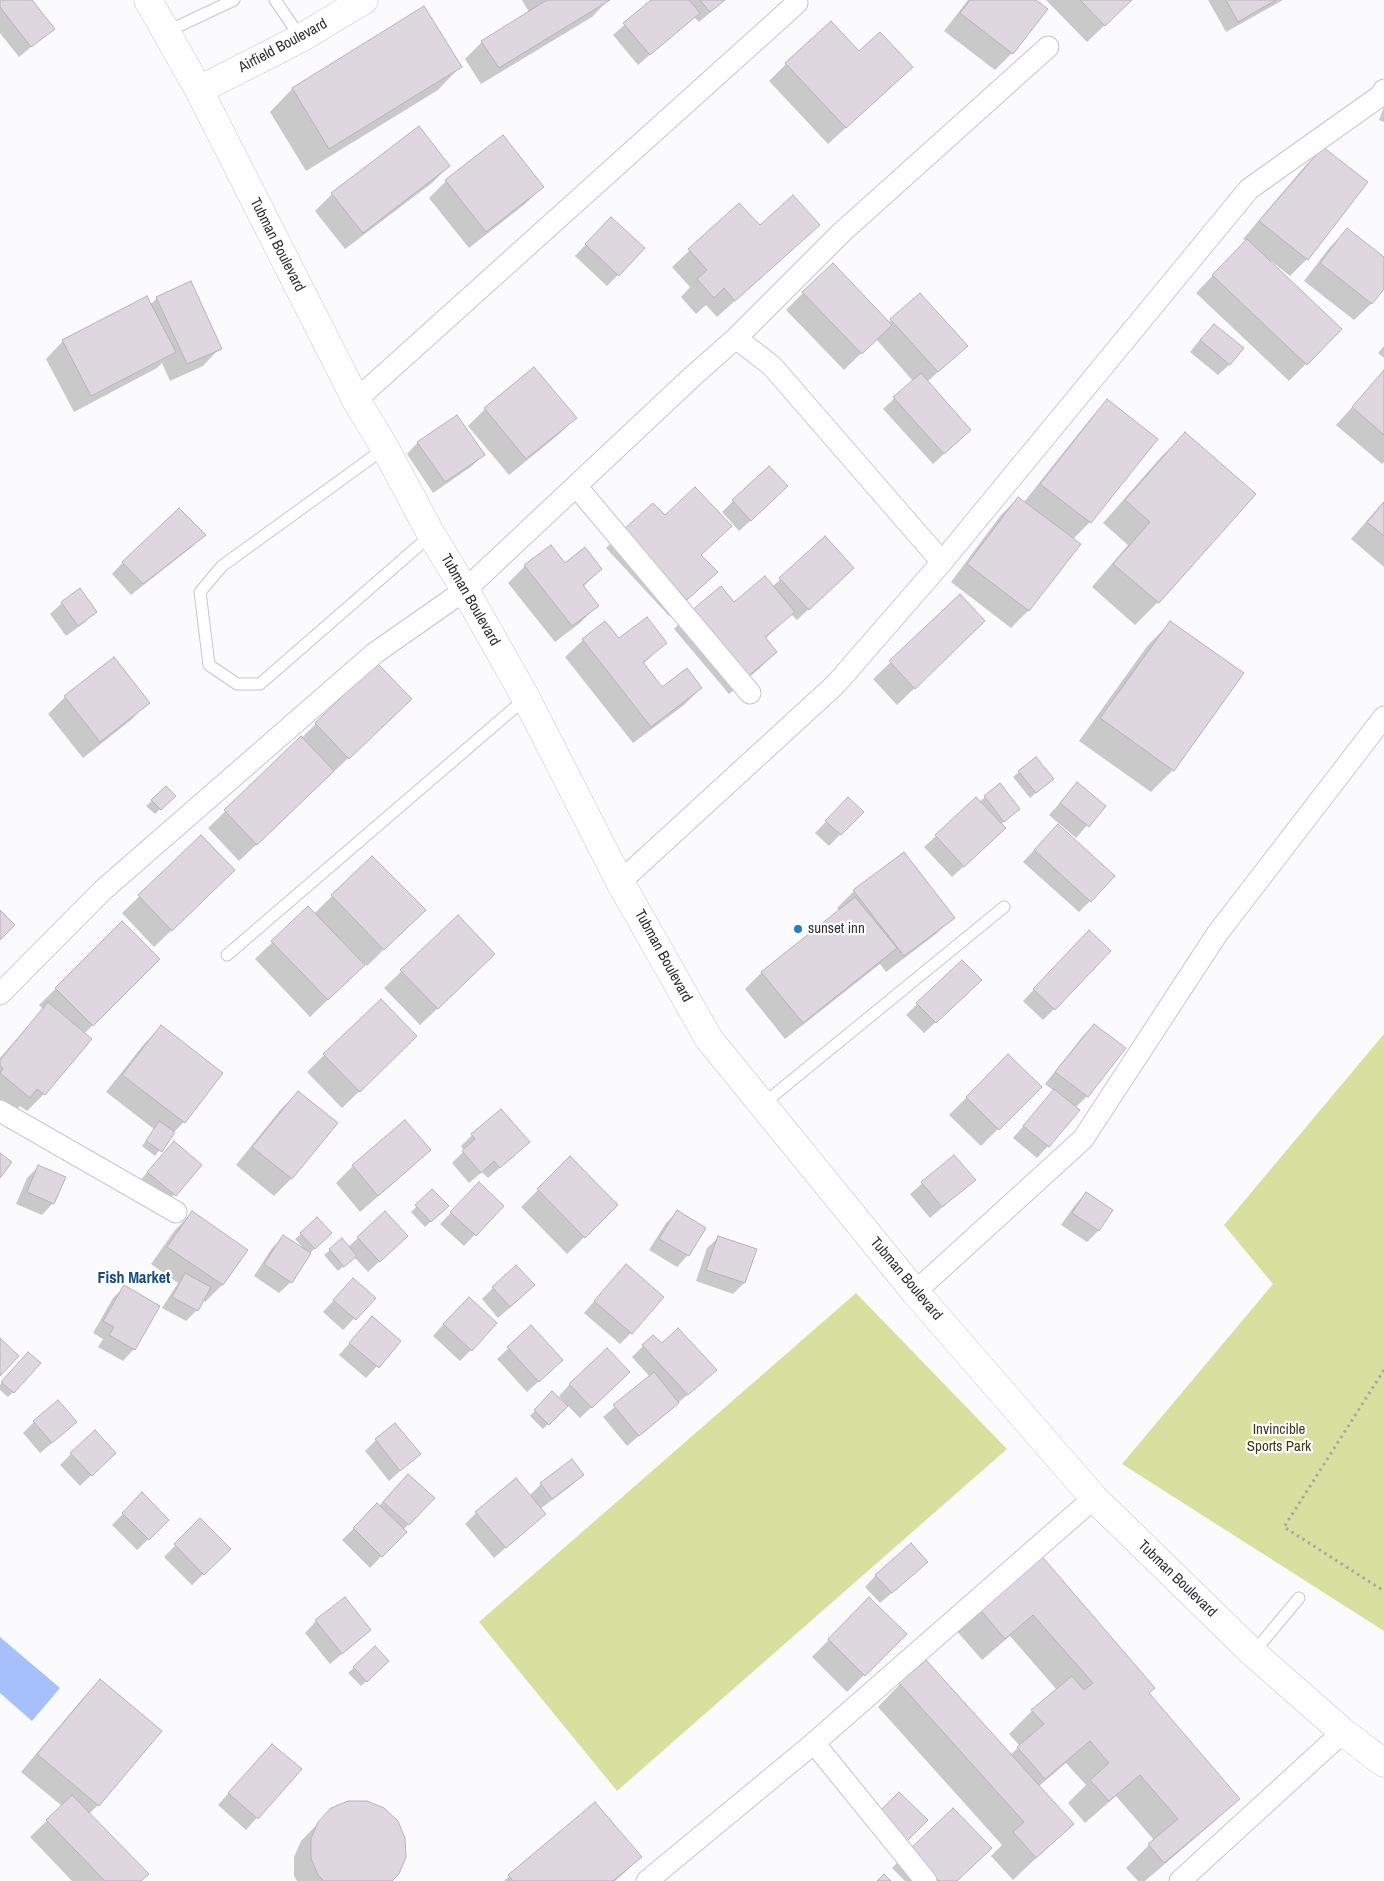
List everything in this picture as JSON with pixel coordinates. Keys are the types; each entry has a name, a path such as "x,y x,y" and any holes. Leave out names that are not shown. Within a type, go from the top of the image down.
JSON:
{"main road":[{"name":"Tubman Boulevard","path":"148,0 200,90 356,400 526,698 620,882 709,1039 915,1292 1094,1498 1253,1653 1343,1732 1384,1763"},
{"name":"Airfield Boulevard","path":"200,90 301,38 364,0"}],"street":[{"path":"356,400 797,3"},
{"path":"0,994 103,890 353,672 375,653 465,590 736,338 841,233 1048,47"},
{"path":"620,882 836,684 942,562 1249,189 1380,96 1384,90"},
{"path":"736,338 772,366 942,562"},
{"path":"576,486 750,693"},
{"path":"915,1292 1083,1139 1217,934 1384,717"},
{"path":"0,1110 176,1212"},
{"path":"647,1881 814,1743 1094,1498"},
{"path":"1180,1881 1343,1732"},
{"path":"814,1743 926,1881"}],"lane":[{"path":"166,32 234,0"},
{"path":"275,0 301,38"},
{"path":"385,448 222,566 200,592 209,666 238,684 260,684 432,534"},
{"path":"227,955 526,698"},
{"path":"763,1104 1004,907"},
{"path":"1253,1653 1299,1598"}],"path":[{"path":"1383,1373 1284,1527 1384,1591"}],"green space":[{"name":"Invincible Sports Park","path":"1384,1034 1384,1631 1122,1464 1273,1284 1224,1225"},
{"path":"856,1293 1007,1449 617,1791 479,1622"}],"water":[{"path":"0,1637 60,1688 32,1721 0,1693"}],"building":[{"path":"0,0 32,0 55,29 31,47 0,7"},
{"path":"547,0 610,0 499,68 481,41"},
{"path":"651,0 689,0 700,13 650,55 623,23"},
{"path":"700,0 725,0 710,12"},
{"path":"970,0 1036,0 1048,9 1013,54 960,13"},
{"path":"1080,0 1132,0 1105,26"},
{"path":"1226,0 1276,0 1238,22"},
{"path":"424,6 462,67 329,149 292,88"},
{"path":"831,21 859,51 880,32 913,67 846,128 785,63"},
{"path":"419,126 450,166 363,233 331,193"},
{"path":"503,135 544,187 486,232 445,180"},
{"path":"1323,147 1368,182 1308,260 1259,221"},
{"path":"793,195 820,225 735,301 724,288 714,298 697,279 707,270 688,249 739,203 760,225"},
{"path":"611,217 645,248 619,276 585,244"},
{"path":"1347,228 1384,257 1384,289 1372,304 1320,263"},
{"path":"1247,239 1342,329 1307,365 1212,275"},
{"path":"833,263 892,325 862,354 802,292"},
{"path":"191,281 222,349 187,364 156,297"},
{"path":"920,293 968,346 938,372 890,319"},
{"path":"147,296 176,352 91,396 62,340"},
{"path":"1214,324 1244,348 1230,365 1200,340"},
{"path":"534,367 577,418 526,459 484,408"},
{"path":"1384,370 1384,435 1352,407"},
{"path":"921,373 971,430 944,454 893,397"},
{"path":"1107,399 1158,439 1091,523 1040,484"},
{"path":"457,415 485,455 445,482 417,442"},
{"path":"1185,432 1256,494 1159,603 1113,564 1150,522 1125,500"},
{"path":"769,466 788,486 751,521 732,500"},
{"path":"695,487 732,526 701,555 718,572 687,600 622,531 653,503 665,515"},
{"path":"1018,497 1081,544 1029,611 967,564"},
{"path":"1384,502 1384,536 1367,522"},
{"path":"179,508 206,535 143,584 122,562"},
{"path":"825,536 854,568 809,610 779,578"},
{"path":"551,545 565,563 585,547 602,569 583,585 599,606 572,626 524,565"},
{"path":"765,576 795,612 765,637 777,652 746,678 691,611 721,586 734,602"},
{"path":"80,588 97,612 78,626 61,602"},
{"path":"960,594 985,621 915,689 889,661"},
{"path":"647,617 667,643 643,662 662,687 687,668 702,688 651,727 582,639 605,621 619,638"},
{"path":"1170,621 1244,673 1174,771 1100,718"},
{"path":"114,657 150,703 100,742 64,696"},
{"path":"377,663 412,699 349,759 315,723"},
{"path":"301,736 334,771 257,845 224,810"},
{"path":"1036,757 1054,779 1036,793 1018,771"},
{"path":"1077,782 1106,806 1089,827 1060,803"},
{"path":"1000,783 1020,809 1004,822 984,796"},
{"path":"166,786 176,796 161,810 151,800"},
{"path":"848,797 864,812 841,835 825,821"},
{"path":"976,797 1006,828 964,867 935,835"},
{"path":"1058,824 1115,876 1091,902 1034,850"},
{"path":"201,835 235,870 172,931 138,895"},
{"path":"904,852 955,918 904,956 853,890"},
{"path":"372,856 426,910 384,950 331,895"},
{"path":"855,897 897,948 803,1023 761,972"},
{"path":"308,906 365,965 328,1000 271,941"},
{"path":"0,910 15,925 0,940"},
{"path":"458,915 495,954 438,1009 400,970"},
{"path":"122,921 160,959 93,1026 55,988"},
{"path":"1089,930 1111,951 1055,1010 1033,989"},
{"path":"962,960 982,980 936,1023 916,1003"},
{"path":"381,999 417,1036 360,1092 323,1054"},
{"path":"48,1002 92,1039 45,1095 37,1089 30,1098 0,1073 3,1068 0,1066 0,1060"},
{"path":"1094,1024 1126,1048 1088,1097 1055,1072"},
{"path":"161,1025 223,1073 185,1123 122,1075"},
{"path":"1008,1054 1042,1087 999,1130 966,1097"},
{"path":"1054,1089 1080,1110 1049,1147 1023,1126"},
{"path":"298,1091 338,1123 292,1179 252,1147"},
{"path":"501,1109 530,1142 500,1168 494,1161 481,1173 462,1151 475,1139 471,1134"},
{"path":"405,1120 431,1150 378,1196 352,1165"},
{"path":"159,1121 175,1132 162,1152 146,1141"},
{"path":"174,1141 202,1165 176,1196 147,1172"},
{"path":"0,1153 12,1162 0,1178"},
{"path":"954,1155 976,1180 942,1207 921,1182"},
{"path":"570,1156 618,1205 585,1238 537,1189"},
{"path":"38,1165 66,1177 54,1204 27,1192"},
{"path":"479,1182 504,1206 476,1236 450,1212"},
{"path":"432,1189 449,1206 431,1222 415,1205"},
{"path":"1086,1192 1113,1210 1099,1231 1072,1213"},
{"path":"677,1210 706,1228 689,1256 659,1239"},
{"path":"192,1211 248,1250 223,1285 167,1247"},
{"path":"385,1211 408,1236 380,1262 357,1237"},
{"path":"317,1217 332,1233 315,1249 300,1233"},
{"path":"283,1235 311,1253 292,1283 264,1264"},
{"path":"718,1236 757,1249 745,1283 706,1270"},
{"path":"342,1238 357,1256 344,1267 329,1249"},
{"path":"626,1264 664,1297 632,1334 594,1301"},
{"path":"516,1265 535,1285 510,1307 492,1287"},
{"path":"185,1273 211,1287 198,1311 172,1297"},
{"path":"353,1278 376,1298 356,1320 333,1300"},
{"path":"124,1285 160,1306 135,1350 109,1335 114,1327 103,1321"},
{"path":"469,1297 497,1323 472,1351 443,1324"},
{"path":"372,1316 401,1341 379,1368 349,1343"},
{"path":"531,1325 563,1360 539,1382 507,1347"},
{"path":"678,1328 717,1370 688,1395 642,1345 653,1335 662,1343"},
{"path":"0,1338 19,1356 0,1376"},
{"path":"607,1348 630,1372 592,1408 569,1384"},
{"path":"28,1352 41,1363 14,1393 1,1382"},
{"path":"654,1372 679,1403 639,1436 613,1405"},
{"path":"552,1391 568,1406 549,1425 534,1410"},
{"path":"58,1400 77,1422 52,1443 33,1421"},
{"path":"395,1423 421,1454 400,1471 375,1439"},
{"path":"95,1430 116,1453 92,1476 70,1453"},
{"path":"572,1459 584,1475 552,1499 540,1483"},
{"path":"408,1474 435,1498 409,1525 383,1502"},
{"path":"516,1478 546,1514 506,1548 475,1512"},
{"path":"142,1492 169,1520 149,1540 122,1513"},
{"path":"377,1503 407,1532 382,1557 353,1528"},
{"path":"200,1518 231,1549 204,1575 174,1544"},
{"path":"911,1543 928,1562 892,1593 875,1575"},
{"path":"1039,1553 1155,1688 1149,1693 1240,1799 1164,1863 1148,1844 1178,1819 1140,1775 1109,1801 1090,1780 1109,1763 1090,1741 1045,1779 1017,1747 1044,1724 1031,1710 1072,1676 1084,1690 1093,1683 1033,1615 1005,1639 977,1606"},
{"path":"345,1597 371,1630 342,1654 315,1620"},
{"path":"869,1597 907,1634 865,1676 828,1639"},
{"path":"375,1646 389,1661 367,1682 353,1667"},
{"path":"926,1660 1074,1824 1036,1858 1013,1832 1024,1822 899,1683"},
{"path":"100,1679 162,1731 99,1806 37,1754"},
{"path":"272,1744 302,1769 258,1819 228,1793"},
{"path":"899,1792 928,1820 907,1841 878,1813"},
{"path":"72,1795 149,1874 141,1881 105,1881 46,1820"},
{"path":"348,1801 367,1801 384,1808 398,1821 405,1838 406,1857 399,1874 392,1881 324,1881 318,1875 311,1858 311,1839 318,1822 331,1808"},
{"path":"595,1802 642,1857 613,1881 513,1881 508,1875"},
{"path":"953,1808 992,1848 957,1881 939,1881 909,1850"},
{"path":"884,1874 891,1881 877,1881"}],"place":[{"name":"sunset inn","path":"798,929"}],"district":[{"name":"Fish Market","path":"134,1279"}]}
